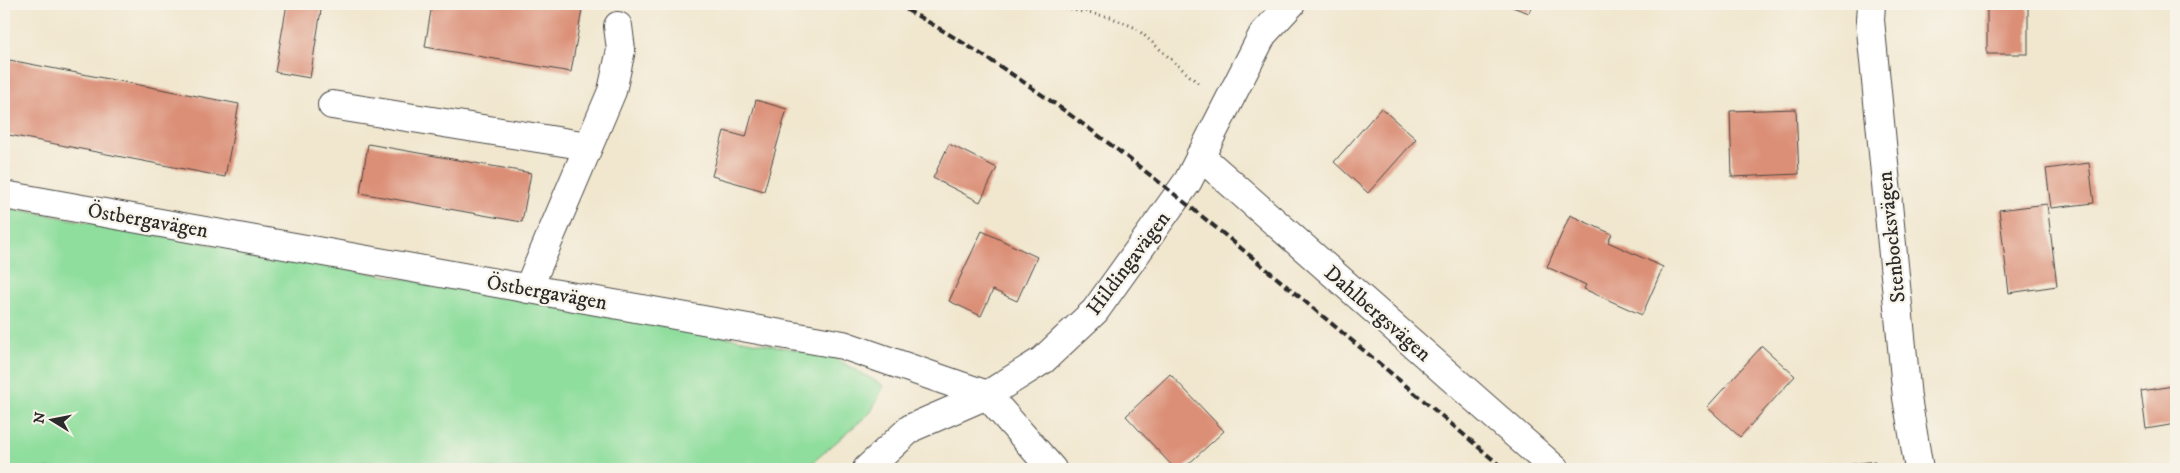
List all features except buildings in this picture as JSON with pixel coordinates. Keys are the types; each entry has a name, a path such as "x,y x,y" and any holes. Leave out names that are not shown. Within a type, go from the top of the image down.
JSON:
{"street":[{"name":"Hildingavägen","path":"867,469 911,428 988,395 1043,360 1096,311 1178,196 1263,34 1291,4"},
{"name":"Stenbocksvägen","path":"1871,4 1870,20 1907,398 1919,469"},
{"path":"528,289 612,91 621,50 618,26"},
{"path":"332,105 588,146"},
{"name":"Dahlbergsvägen","path":"1200,156 1555,469"},
{"name":"Östbergavägen","path":"4,194 843,345 988,395"},
{"path":"988,395 1052,469"}],"path":[{"path":"1041,4 1110,17 1136,28 1225,108"}],"green space":[{"path":"4,207 831,356 884,386 871,412 805,469 4,469"}],"railway":[{"path":"896,4 993,62 1041,94 1132,161 1265,268 1504,469"}]}
